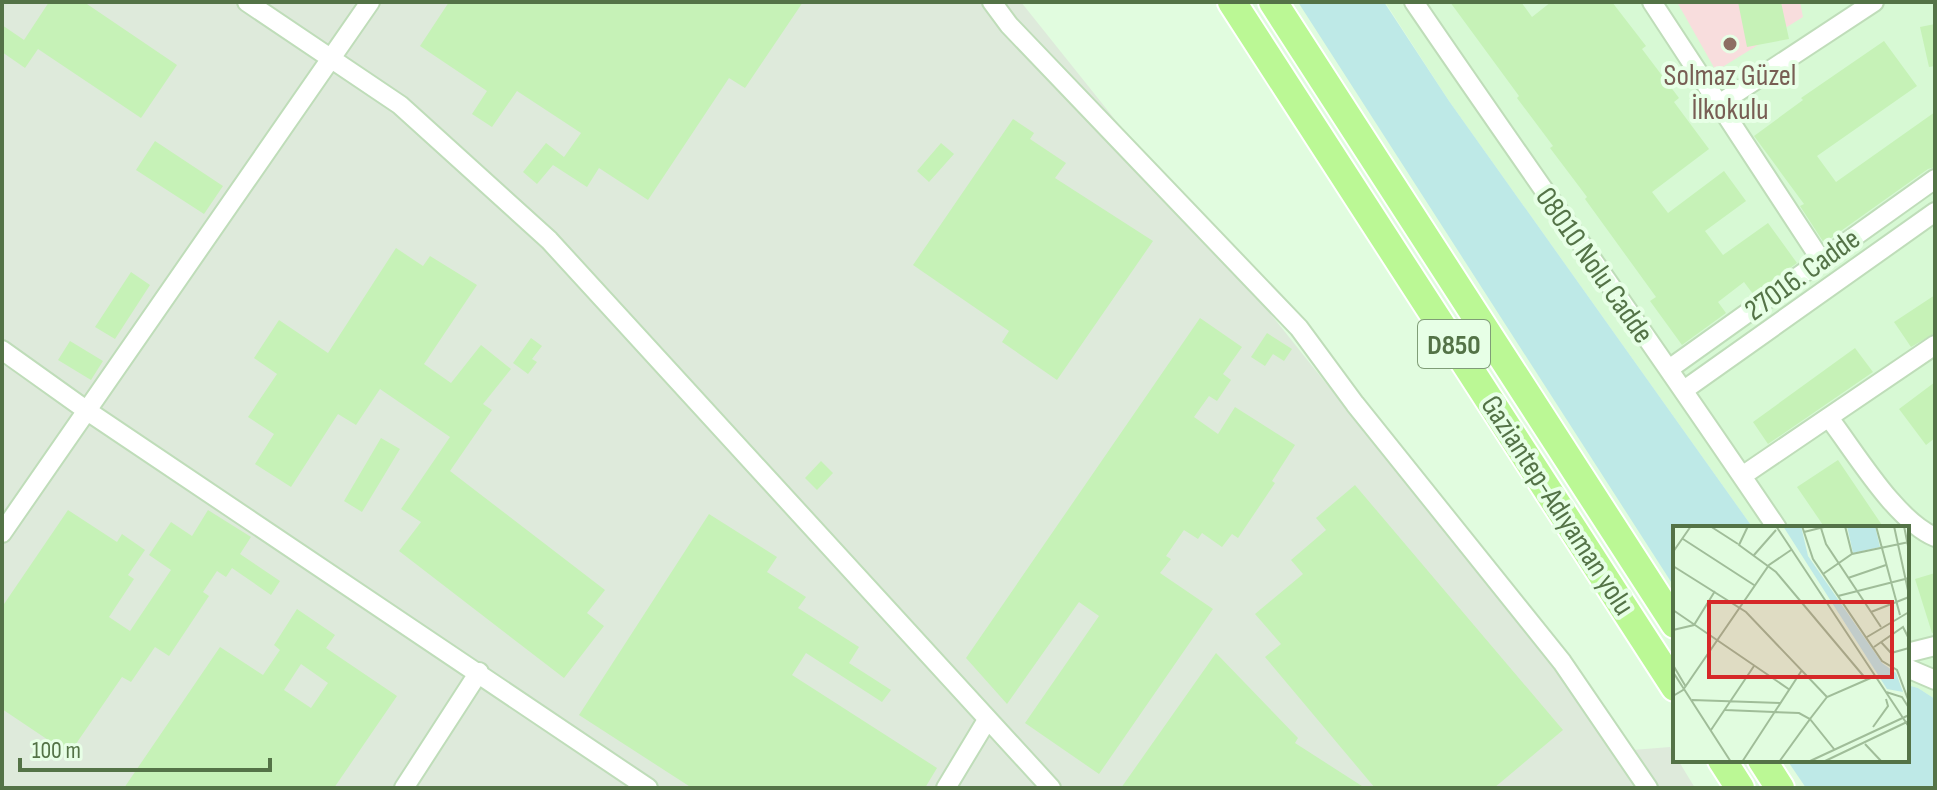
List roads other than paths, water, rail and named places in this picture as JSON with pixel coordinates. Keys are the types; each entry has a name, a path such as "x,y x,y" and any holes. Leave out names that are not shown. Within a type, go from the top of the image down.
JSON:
{"highway":[{"name":"Gaziantep-Adıyaman yolu","path":"1232,2 1673,684"},
{"name":"Gaziantep-Adıyaman yolu","path":"1273,2 1673,621"},
{"path":"1723,762 1740,788"},
{"path":"1763,762 1780,788"}],"street":[{"path":"247,2 400,105 549,240 1051,788"},
{"path":"2,533 370,2"},
{"path":"992,2 1009,25 1299,328 1355,404 1562,662 1648,788"},
{"name":"08010 Nolu Cadde","path":"1414,2 1776,526"},
{"path":"1652,2 1821,260"},
{"path":"1719,104 1874,2"},
{"name":"27016. Cadde","path":"1669,369 1935,179"},
{"name":"27016. Cadde","path":"1684,390 1935,212"},
{"path":"1742,476 1935,345"},
{"path":"2,350 86,410 648,788"},
{"path":"1829,418 1897,509 1920,530 1935,537"},
{"path":"1909,652 1935,646"},
{"path":"1909,669 1935,680"},
{"path":"404,788 479,672"},
{"path":"946,788 987,720"}],"place":[{"name":"Solmaz Güzel İlkokulu","path":"1730,44"}]}
